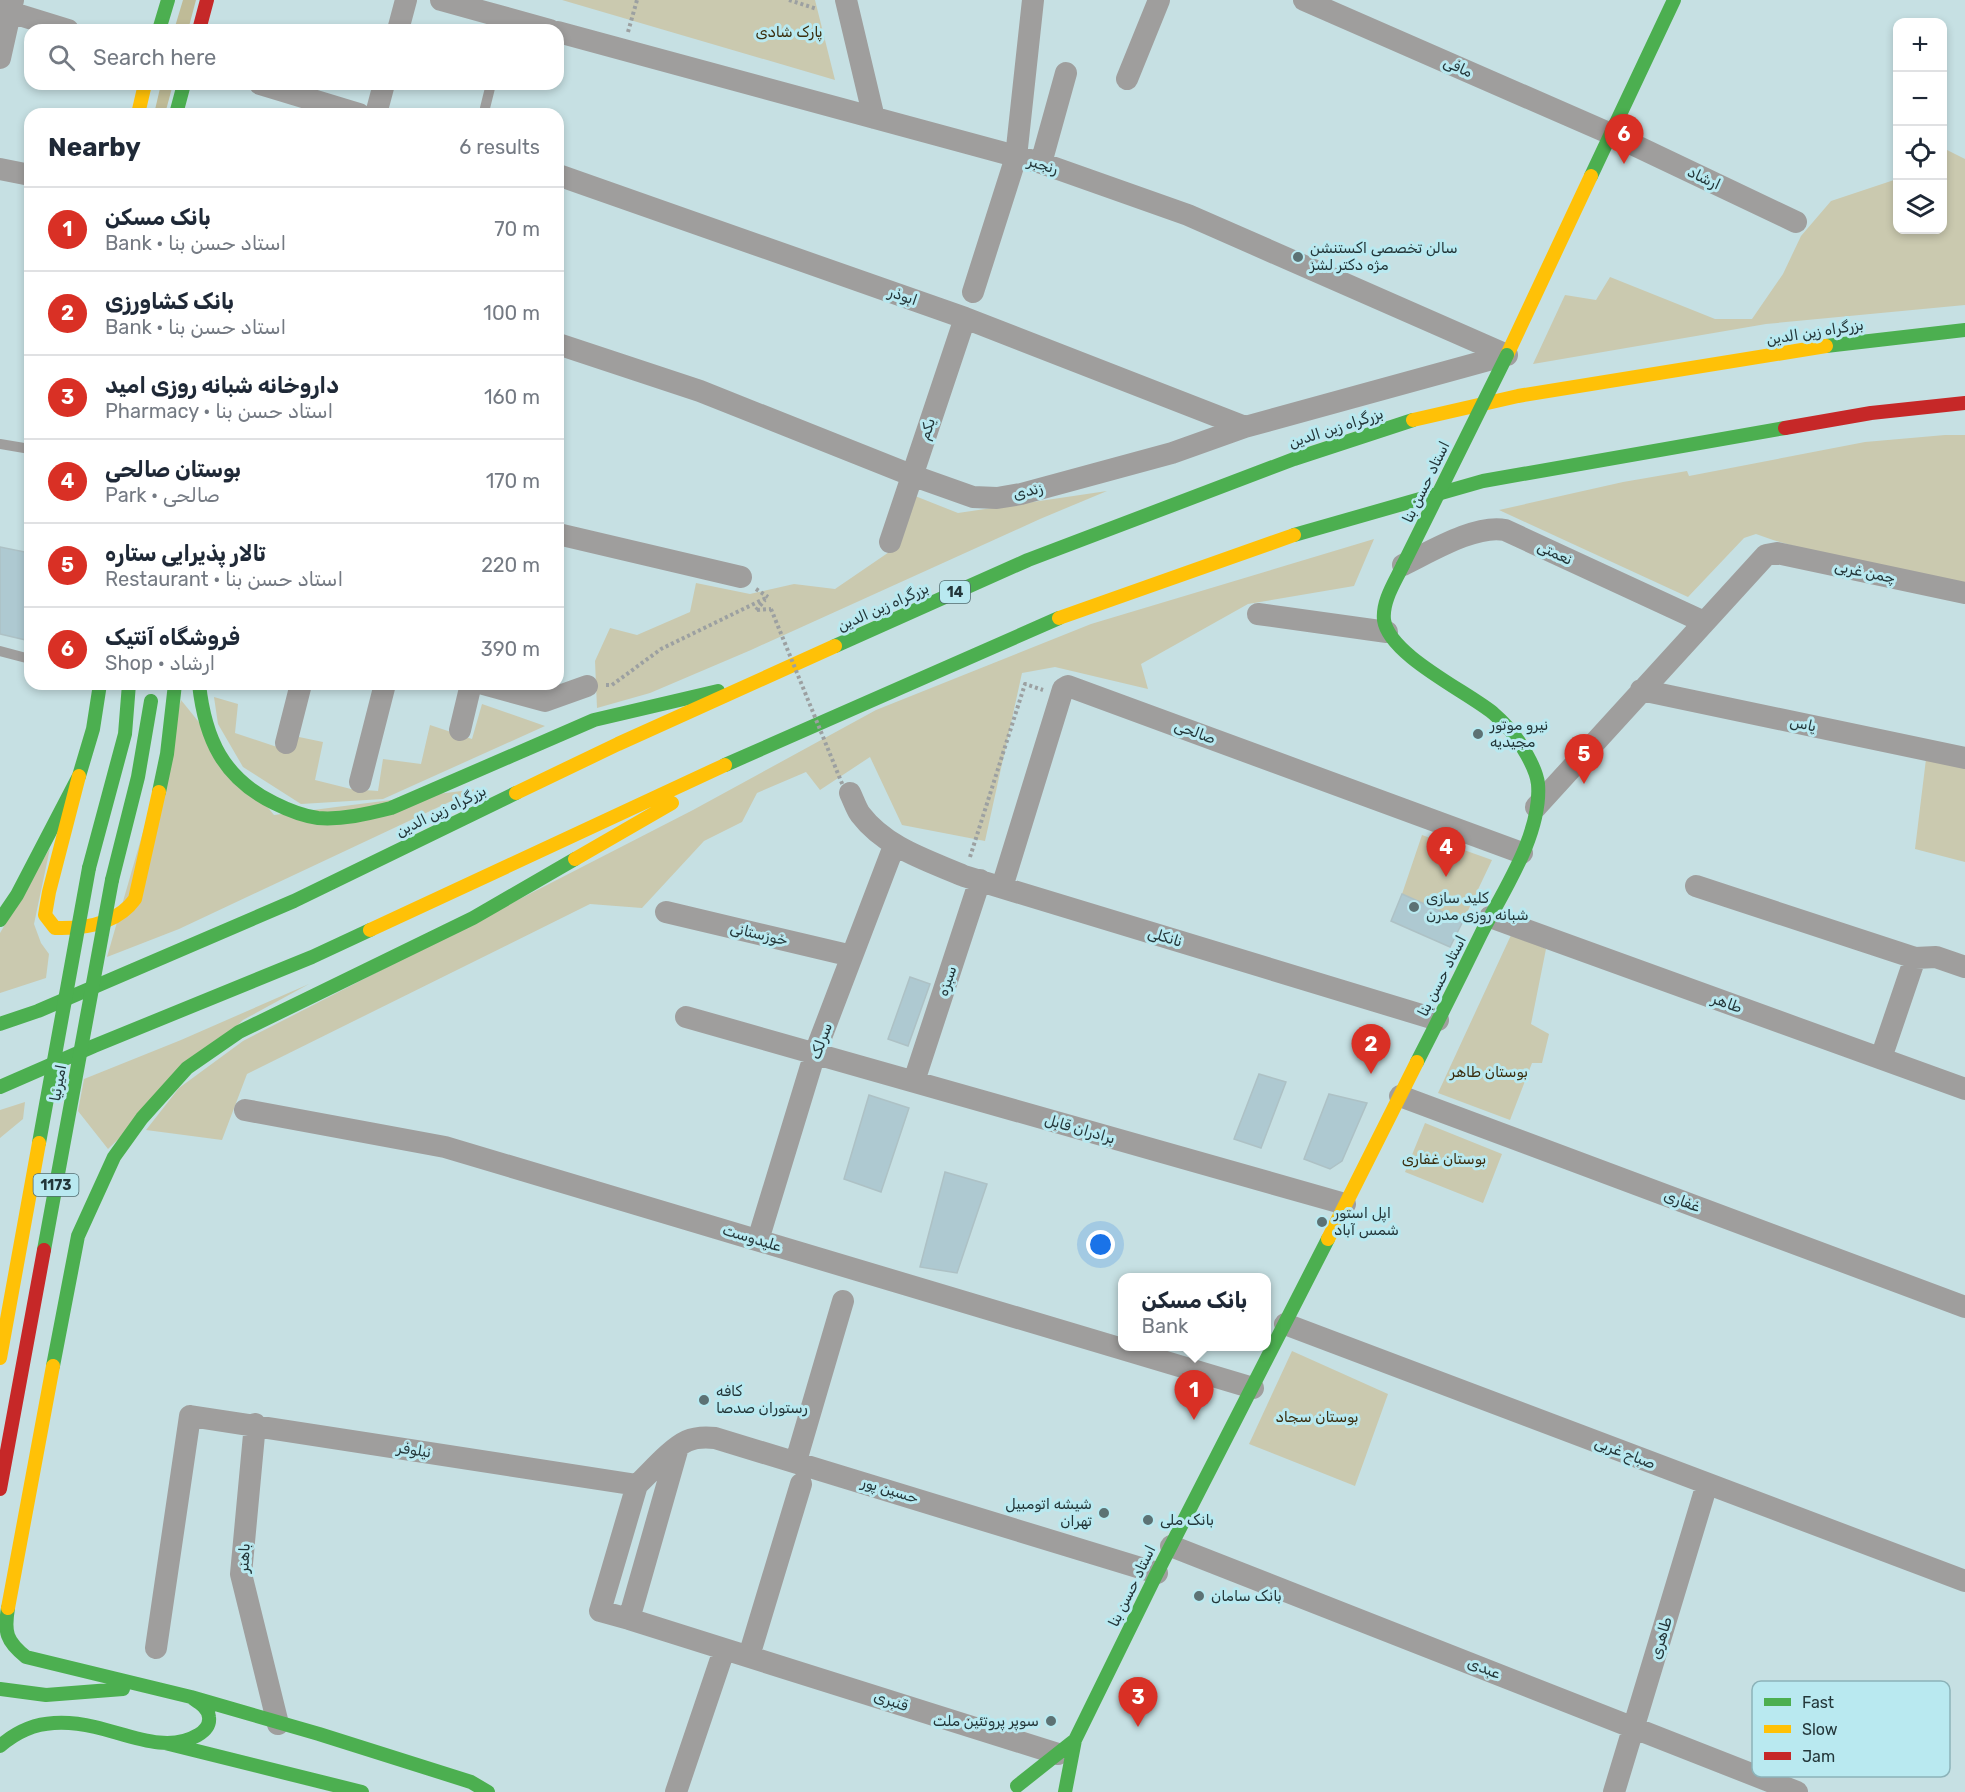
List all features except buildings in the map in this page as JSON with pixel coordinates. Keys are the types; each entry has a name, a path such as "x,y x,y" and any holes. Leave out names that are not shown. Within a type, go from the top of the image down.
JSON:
{"main road":[{"path":"161,24 168,0"},
{"path":"201,24 207,0"},
{"name":"استاد حسن بنا","path":"1066,1747 1253,1388 1522,853 1532,828 1538,785 1535,772 1519,738 1509,726 1483,705 1423,667 1394,643 1387,632 1384,620 1385,604 1507,355 1674,0"},
{"path":"139,108 144,90"},
{"path":"178,108 182,90"},
{"name":"بزرگراه زین الدین","path":"0,1024 48,1007 294,901 618,744 1028,560 1294,459 1409,421 1530,394 1853,342 1965,330"},
{"path":"0,1087 312,957 788,736 1053,620 1316,527 1483,481 1871,413 1965,403"},
{"path":"1871,413 1953,418"},
{"path":"201,690 205,722 218,752 232,773 252,792 287,809 320,819 361,816 391,808 594,720 760,681"},
{"path":"99,690 93,729 49,892 45,915 55,928 90,926 126,910 135,899 167,754 174,690"},
{"name":"امیرنیا","path":"0,1358 89,868 125,734 129,690"},
{"name":"امیرنیا","path":"0,1489 110,892 138,777 152,690"},
{"path":"488,1792 471,1782 318,1734 191,1697 26,1657 11,1646 5,1630 6,1611 78,1236 114,1157 142,1118 187,1068 239,1032 473,918 788,736"},
{"path":"0,920 17,895 79,776"},
{"path":"0,1689 15,1693 59,1697 145,1686"},
{"path":"165,1743 192,1739 204,1733 209,1723 209,1715 203,1705 191,1697"},
{"path":"0,1746 31,1727 55,1723 78,1723 165,1743 305,1785 362,1792"},
{"path":"1014,1789 1032,1781 1055,1788 1066,1747"},
{"path":"1014,1789 1066,1747"}],"street":[{"path":"400,24 406,0"},
{"path":"441,0 506,24"},
{"path":"846,0 874,118"},
{"path":"973,292 1016,157 1033,0"},
{"path":"1127,79 1159,0"},
{"name":"مافی","path":"1304,0 1611,134"},
{"path":"0,58 8,7 52,24"},
{"name":"رنجبر","path":"564,34 1041,164 1188,214 1507,355"},
{"path":"1041,164 1066,73"},
{"path":"280,90 339,108"},
{"path":"378,108 382,90"},
{"name":"ارشاد","path":"1611,134 1796,222"},
{"path":"0,169 24,174"},
{"name":"ابوذر","path":"564,177 965,318 1245,427"},
{"name":"یکم","path":"890,542 965,318"},
{"name":"زندی","path":"564,346 700,391 911,475 973,497 997,498 1172,453 1245,427 1507,355"},
{"name":"نعمتی","path":"1404,564 1458,540 1496,528 1505,530 1704,622"},
{"path":"564,535 741,577"},
{"name":"چمن غربی","path":"1704,622 1766,555 1777,553 1965,593"},
{"path":"1258,614 1387,632"},
{"path":"1536,807 1704,622"},
{"name":"صالحی","path":"1061,695 1063,689 1068,686 1522,853"},
{"path":"505,690 545,701 587,687"},
{"path":"286,743 299,690"},
{"path":"360,782 383,690"},
{"path":"459,730 469,690"},
{"name":"یاس","path":"1641,690 1965,758"},
{"path":"1002,887 1061,695"},
{"name":"نانکلی","path":"847,790 859,813 894,846 972,878 1438,1020"},
{"name":"سرلک","path":"758,1240 815,1053 894,846"},
{"name":"سبزه","path":"914,1081 972,878"},
{"path":"1696,886 1915,958 1936,957 1965,967"},
{"name":"خوزستانی","path":"666,912 852,956"},
{"name":"طاهر","path":"1490,917 1965,1089"},
{"path":"1881,1058 1915,958"},
{"name":"برادران قابل","path":"686,1017 1345,1204"},
{"name":"غفاری","path":"1400,1096 1965,1307"},
{"name":"علیدوست","path":"245,1110 446,1147 1118,1348"},
{"path":"796,1461 843,1301"},
{"name":"صباح غربی","path":"1285,1324 1965,1581"},
{"name":"علیدوست","path":"1129,1351 1253,1388"},
{"name":"نیلوفر","path":"156,1648 190,1416 255,1424 637,1485"},
{"name":"باهنر","path":"255,1424 241,1574 278,1724"},
{"name":"حسین پور","path":"637,1485 678,1447 695,1439 715,1437 1157,1573"},
{"path":"629,1619 678,1447"},
{"path":"749,1656 801,1484"},
{"name":"طاهری","path":"1614,1792 1707,1484"},
{"name":"قنبری","path":"637,1485 600,1611 724,1650 1066,1747"},
{"name":"عبدی","path":"1171,1546 1752,1774"},
{"path":"676,1792 724,1650"},
{"name":"عبدی","path":"1759,1777 1797,1792"}],"lane":[{"path":"484,108 489,90"},
{"path":"0,444 24,448"},
{"path":"0,651 24,657"}],"path":[{"path":"623,50 637,0"},
{"path":"789,0 817,9"},
{"path":"587,687 612,685 661,649 768,597 756,610 771,609 847,790"},
{"path":"972,878 1025,684 1061,695"}],"green space":[{"name":"پارک شادی","path":"562,0 815,0 835,80"},
{"path":"1947,150 1965,159 1965,305 1766,324 1533,364 1565,295 1596,300 1610,277 1715,319 1752,319 1783,274 1801,236 1831,201 1893,180 1893,234 1947,234"},
{"path":"1965,435 1965,587 1878,569 1756,534 1744,538 1688,597 1499,510 1623,482 1687,471 1689,476 1865,442"},
{"path":"1107,491 650,693 597,708 595,661 610,628 637,635 690,612 696,583 750,594 794,584 835,589 895,548 910,494 958,513"},
{"path":"1374,539 1354,586 1248,604 1141,664 1148,689 1055,667 1022,673 985,841 902,825 870,757 820,790 806,772 757,793 742,822 704,841 642,908 590,904 247,1074 222,1140 146,1130 179,1088 243,1041 693,810 876,710 1091,624"},
{"path":"214,697 238,704 235,733 283,749 299,737 323,742 315,780 351,789 378,791 383,759 421,764 430,725 472,739 482,704 545,726 383,799 301,804 243,767 218,724"},
{"path":"181,700 274,815 477,789 179,929 107,957"},
{"path":"1926,759 1965,768 1965,862 1915,849"},
{"path":"1422,835 1492,860 1463,921 1402,894"},
{"path":"50,848 34,924 41,943 49,954 46,978 0,993 0,933"},
{"name":"بوستان طاهر","path":"1512,933 1546,949 1531,1024 1549,1034 1542,1063 1532,1063 1510,1120 1438,1093"},
{"path":"309,984 243,1020 108,1149 78,1111 84,1079 181,1040"},
{"path":"25,1102 23,1119 0,1138 0,1110"},
{"name":"بوستان غفاری","path":"1425,1123 1502,1154 1483,1203 1405,1172"},
{"name":"بوستان سجاد","path":"1292,1351 1388,1394 1355,1486 1249,1444"}],"shaded area":[{"path":"183,0 196,0 190,24 176,24"},
{"path":"160,90 171,90 167,108 155,108"}],"traffic: fast":[{"path":"161,24 168,0"},
{"path":"1591,176 1674,0"},
{"path":"178,108 182,90"},
{"path":"1826,346 1965,330"},
{"path":"1403,565 1507,355"},
{"path":"835,646 1028,560 1294,459 1413,420"},
{"path":"1294,535 1483,481 1785,428"},
{"path":"1403,565 1385,606 1384,620 1389,633 1399,646 1414,659 1481,704 1503,722 1524,749 1534,769 1538,784 1538,803 1534,822 1520,861 1417,1062"},
{"path":"725,765 1059,618"},
{"path":"0,920 17,895 79,776 93,729 99,690"},
{"path":"89,868 125,734 129,690"},
{"path":"159,792 167,754 174,690"},
{"path":"200,690 212,739 229,769 256,793 274,803 301,814 327,818 354,816 391,808 594,720 718,691"},
{"path":"112,880 138,777 151,701"},
{"path":"0,1024 38,1011 294,901 516,793"},
{"path":"53,1366 78,1236 114,1157 142,1118 187,1068 239,1032 473,918 575,859"},
{"path":"39,1143 89,868"},
{"path":"44,1250 112,880"},
{"path":"0,1087 312,957 370,930"},
{"path":"1271,1350 1328,1239"},
{"path":"1065,1792 1075,1740 1271,1351"},
{"path":"0,1746 25,1730 47,1724 90,1726 147,1741 173,1743 201,1733 209,1723 205,1708 191,1697 26,1657 14,1646 8,1636 6,1624 8,1608"},
{"path":"0,1689 46,1695 123,1689"},
{"path":"191,1697 471,1782 488,1792"},
{"path":"1017,1786 1075,1740"},
{"path":"165,1743 362,1792"}],"traffic: slow":[{"path":"139,108 144,90"},
{"path":"1507,355 1591,176"},
{"path":"1413,420 1518,396 1826,346"},
{"path":"1059,618 1294,535"},
{"path":"516,793 618,744 835,646"},
{"path":"370,930 725,765"},
{"path":"79,776 45,915 55,928 100,923 119,914 135,899 159,792"},
{"path":"575,859 672,803"},
{"path":"1328,1239 1417,1062"},
{"path":"0,1358 39,1143"},
{"path":"8,1608 53,1366"}],"traffic: jam":[{"path":"201,24 207,0"},
{"path":"1785,428 1871,413 1965,403"},
{"path":"0,1489 44,1250"}],"place":[{"name":"فروشگاه آنتیک","path":"1624,164"},
{"name":"سالن تخصصی اکستنشن مژه دکتر لشز","path":"1298,257"},
{"name":"نیرو موتور مجیدیه","path":"1478,734"},
{"name":"تالار پذیرایی ستاره","path":"1584,784"},
{"name":"بوستان صالحی","path":"1446,877"},
{"name":"کلید سازی شبانه روزی مدرن","path":"1414,907"},
{"name":"بانک کشاورزی","path":"1371,1074"},
{"name":"اپل استور شمس آباد","path":"1322,1222"},
{"name":"کافه رستوران صدصا","path":"704,1400"},
{"name":"بانک مسکن","path":"1194,1420"},
{"name":"شیشه اتومبیل تهران","path":"1104,1513"},
{"name":"بانک ملی","path":"1148,1520"},
{"name":"بانک سامان","path":"1199,1596"},
{"name":"سوپر پروتئین ملت","path":"1051,1721"},
{"name":"داروخانه شبانه روزی امید","path":"1138,1727"}]}
